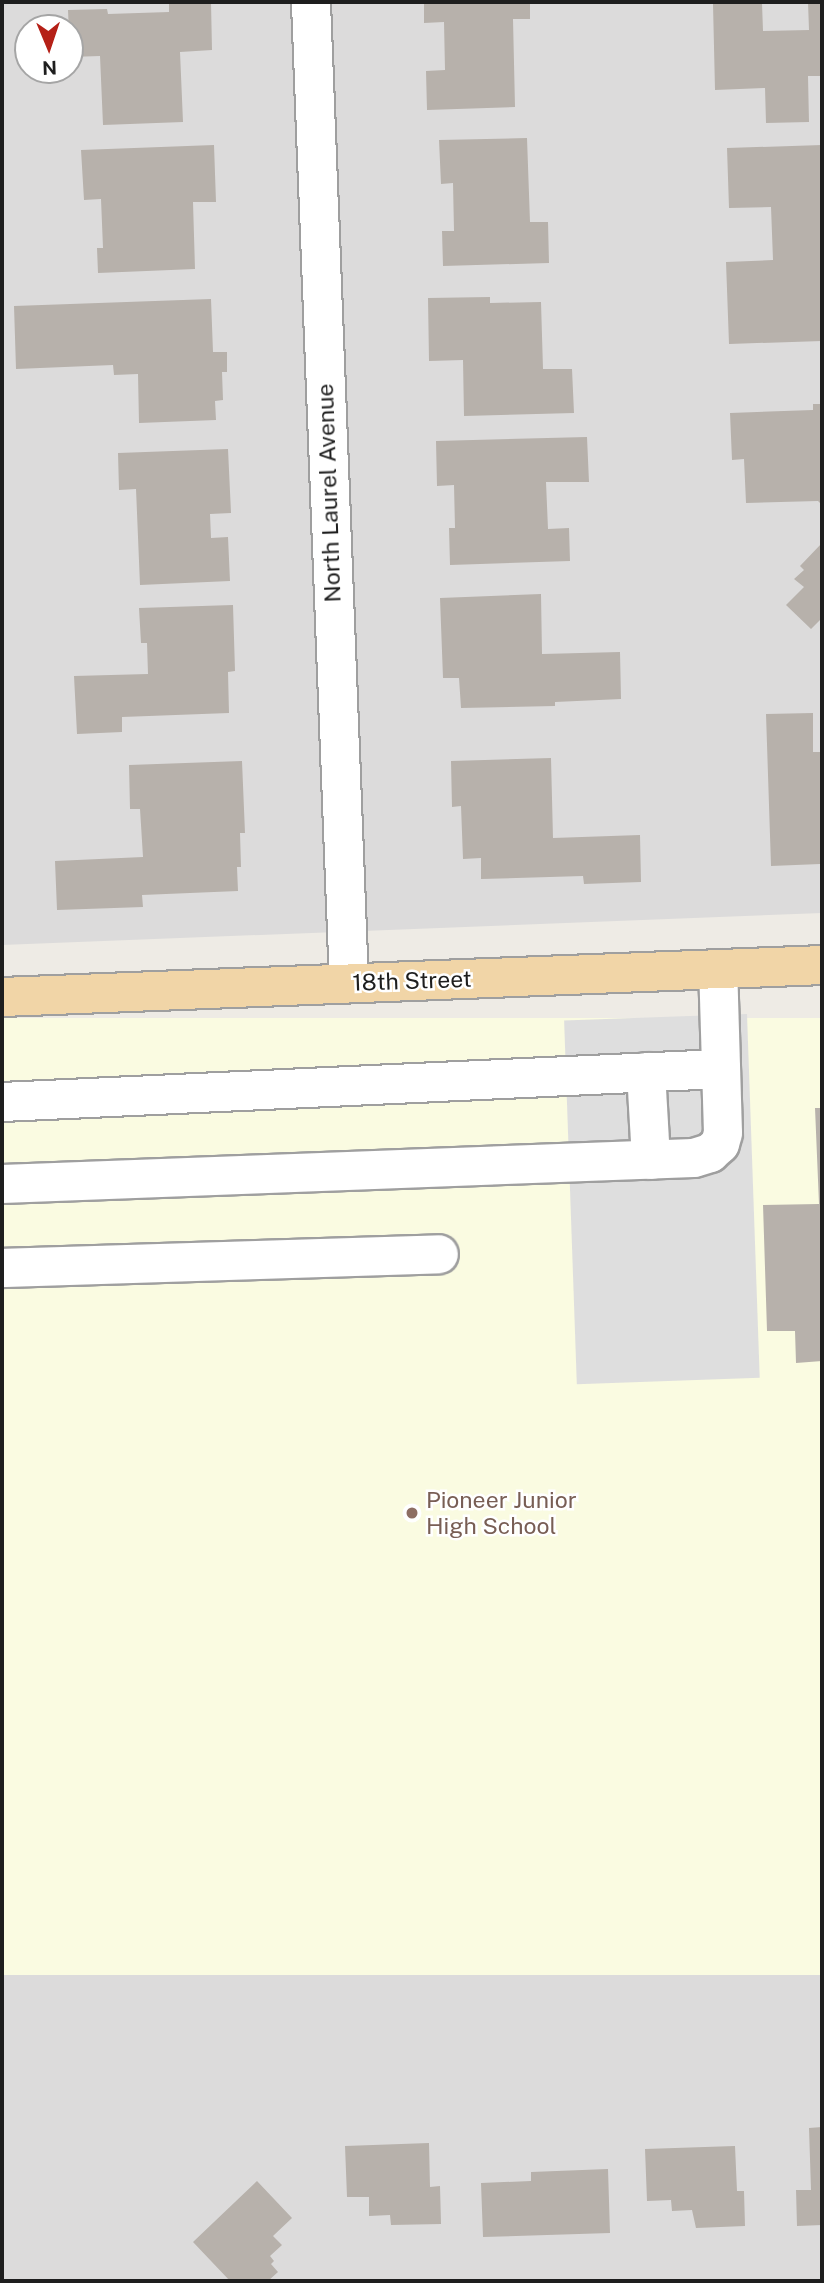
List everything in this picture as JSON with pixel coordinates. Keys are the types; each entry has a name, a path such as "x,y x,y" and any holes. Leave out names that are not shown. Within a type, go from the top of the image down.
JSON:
{"main road":[{"name":"18th Street","path":"2,997 822,965"}],"street":[{"name":"North Laurel Avenue","path":"311,3 349,983"},
{"path":"2,1184 694,1158 710,1153 720,1144 723,1133 718,969"},
{"path":"2,1102 721,1069"},
{"path":"646,1072 651,1160"},
{"path":"2,1268 439,1254"}],"shaded area":[{"path":"2,2 822,2 822,913 2,945"},
{"path":"747,1014 760,1378 577,1384 564,1020"},
{"name":"Pioneer Junior High School","path":"2,1018 822,1018 822,1975 2,1975"},
{"path":"2,1975 822,1975 822,2281 2,2281"}],"building":[{"path":"169,2 211,2 212,50 180,52 183,122 103,125 100,56 84,57 84,14 68,14 68,10 107,9 108,14 169,12"},
{"path":"424,2 530,2 530,19 513,19 515,107 427,110 426,71 445,70 444,22 424,23"},
{"path":"808,2 822,2 822,76 808,76 809,122 766,123 765,88 715,90 713,4 762,3 763,31 809,30"},
{"path":"527,138 530,222 548,222 549,263 443,266 442,231 454,231 453,183 441,184 439,140"},
{"path":"214,145 216,202 193,202 195,269 98,273 97,248 103,248 101,199 84,200 81,150"},
{"path":"822,145 822,341 729,344 726,262 773,260 771,207 729,208 727,148"},
{"path":"490,297 490,303 541,302 543,369 572,369 574,413 464,416 463,360 429,361 428,298"},
{"path":"211,299 213,352 227,352 227,372 222,372 223,400 215,401 216,420 139,423 138,374 114,375 113,365 16,369 14,306"},
{"path":"813,404 822,404 822,505 818,501 746,503 744,459 732,460 730,413 813,410"},
{"path":"587,437 589,482 546,482 548,529 569,528 570,561 450,565 449,528 455,528 454,485 437,486 436,441"},
{"path":"228,449 231,513 210,514 211,538 228,537 230,581 140,585 136,489 119,490 118,453"},
{"path":"822,543 822,618 811,629 786,605 804,587 794,579 804,570 800,566"},
{"path":"541,594 542,654 620,652 621,699 555,702 555,706 461,708 459,678 443,678 440,598"},
{"path":"233,605 235,671 228,672 229,713 122,717 122,732 77,734 74,676 148,674 147,643 141,643 139,608"},
{"path":"813,713 813,752 822,752 820,864 771,866 766,714"},
{"path":"551,758 553,838 640,835 641,882 584,884 583,876 481,879 481,858 463,859 461,806 452,807 451,761"},
{"path":"242,761 245,833 240,833 241,867 237,867 238,891 142,895 143,907 57,910 55,861 143,857 140,809 130,809 129,765"},
{"path":"815,1108 822,1108 822,1361 796,1363 795,1331 767,1331 763,1205 819,1204"},
{"path":"822,2127 822,2225 797,2226 796,2190 811,2190 809,2128"},
{"path":"429,2143 430,2187 440,2186 441,2224 391,2225 390,2215 369,2216 369,2197 347,2197 345,2146"},
{"path":"735,2146 737,2191 744,2191 745,2226 696,2228 692,2210 672,2211 671,2200 647,2201 645,2149"},
{"path":"608,2169 610,2233 483,2237 481,2183 531,2181 531,2172"},
{"path":"257,2181 292,2218 273,2236 282,2245 270,2256 274,2261 271,2264 278,2272 268,2281 230,2281 193,2242"}],"place":[{"name":"Pioneer Junior High School","path":"412,1513"}]}
